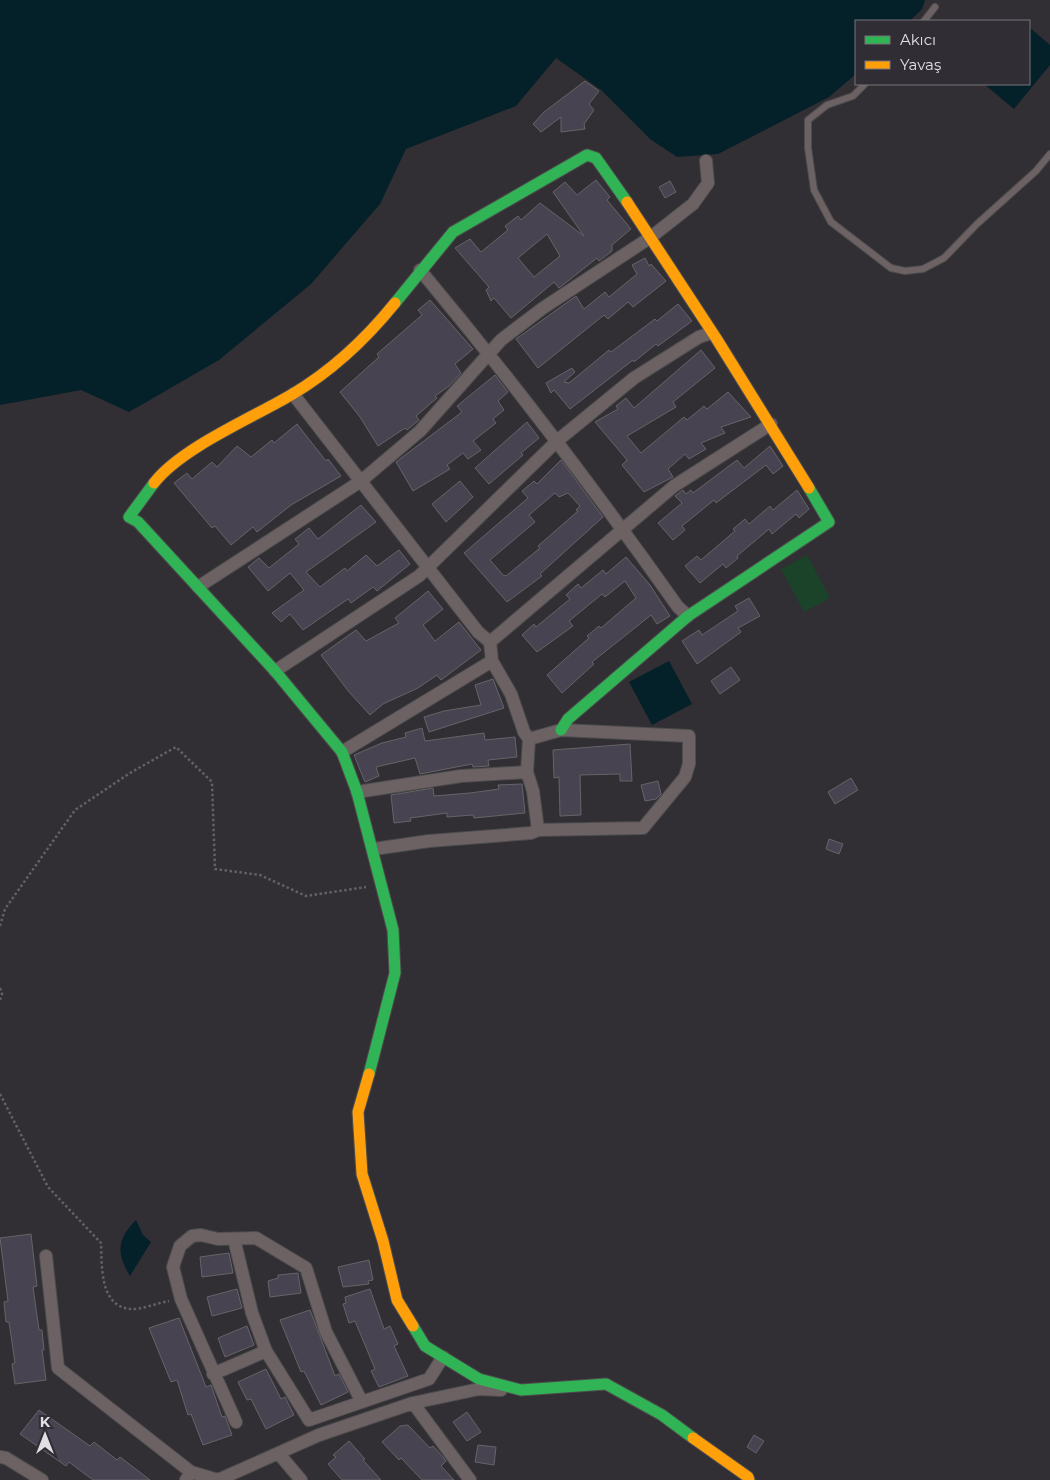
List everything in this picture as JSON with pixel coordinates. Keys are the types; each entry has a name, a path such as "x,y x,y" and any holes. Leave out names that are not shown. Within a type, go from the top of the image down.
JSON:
{"street":[{"path":"521,1390 479,1379 425,1346 397,1300 383,1241 362,1174 358,1112 381,1031 395,972 393,930 380,883 374,849 369,842 357,792 342,752 275,671 138,522 129,517 159,477 181,458 293,394 342,361 376,327 420,270 454,232 587,155 596,158 650,237 771,424 829,522 688,616 568,719 561,730"},
{"path":"198,587 360,481 420,431 501,340 543,308 650,237 693,204 708,183 706,161"},
{"path":"420,270 490,354 622,528 678,607 688,616"},
{"path":"275,671 419,576 557,441 634,378 699,338 711,333"},
{"path":"293,394 478,632 490,642 492,661 512,694 524,732 530,739 527,772 533,791 538,830"},
{"path":"490,642 540,602 622,528 674,486 771,424"},
{"path":"342,752 492,661"},
{"path":"374,849 429,841 531,833 538,830 643,828 685,777 690,764 688,736 561,730 530,739"},
{"path":"357,792 461,776 527,772"},
{"path":"236,1422 213,1374 181,1298 173,1267 180,1246 185,1240 202,1235 218,1239 256,1238 306,1268 326,1332 362,1402"},
{"path":"234,1239 252,1313 266,1351 310,1420 429,1379 443,1357"},
{"path":"46,1256 58,1368 189,1476 218,1480 319,1435 413,1403 480,1389 521,1390 606,1384 662,1415 748,1477 749,1480"},
{"path":"213,1374 266,1351"},
{"path":"413,1403 470,1480"},
{"path":"278,1454 301,1480"},
{"path":"0,1457 6,1458 42,1480"}],"lane":[{"path":"925,20 935,7"},
{"path":"864,85 853,96 827,106 808,120 808,148 814,190 831,222 892,268 905,271 923,270 944,258 977,224 1036,171 1050,154"}],"path":[{"path":"0,926 5,909 75,810 130,773 176,747 212,782 215,869 260,875 306,896 363,888 380,883"},
{"path":"0,988 2,994 0,1000"},
{"path":"0,1094 48,1187 101,1242 103,1283 112,1300 129,1309 181,1298"}],"green space":[{"path":"807,555 830,598 804,612 781,569"}],"water":[{"path":"0,0 925,0 922,9 911,20 855,20 855,75 829,97 718,154 677,157 650,139 601,90 556,58 516,106 406,149 380,204 311,284 219,360 129,412 81,390 0,405"},
{"path":"1030,28 1050,45 1050,65 1014,109 985,85 1030,85"},
{"path":"669,661 692,704 652,725 629,682"},
{"path":"136,1220 143,1235 151,1242 130,1276 122,1260 121,1246 125,1234"}],"building":[{"path":"585,81 599,91 589,104 594,110 584,124 585,129 561,132 561,117 541,132 533,124 544,112"},
{"path":"596,180 610,197 607,200 631,229 612,245 612,251 599,261 597,258 559,288 554,282 511,318 494,298 491,301 486,290 489,287 455,248 470,239 481,252 508,230 505,226 518,216 521,220 540,203 584,236 553,192 565,182 577,195","holes":["547,234 560,256 534,277 518,258"]},
{"path":"670,181 676,192 665,198 659,187"},
{"path":"645,258 649,266 651,264 666,281 633,307 628,302 608,319 604,315 538,368 516,339 576,296 584,309 605,292 609,297 637,274 632,265"},
{"path":"430,300 473,349 455,364 461,373 416,416 419,420 407,430 405,428 378,446 360,417 340,392 379,357 377,354 422,315 418,310"},
{"path":"678,304 692,321 658,346 656,344 634,362 633,360 570,409 554,390 551,393 546,383 572,368 575,372 564,382 569,383 609,350 611,352 655,319 657,321"},
{"path":"701,350 715,368 673,402 676,407 627,436 641,453 684,417 687,420 704,406 707,409 728,392 751,417 721,427 725,433 701,443 706,449 689,459 685,454 668,469 673,477 644,492 622,465 627,460 595,422 618,409 616,406 626,398 634,408"},
{"path":"495,375 508,392 498,401 504,410 493,419 496,423 473,441 481,450 468,459 463,453 447,465 450,469 413,491 396,462 462,412 457,406"},
{"path":"527,422 539,438 521,453 523,455 489,484 475,468"},
{"path":"297,424 326,461 328,459 341,476 291,505 257,532 253,527 231,545 215,526 212,528 174,483 187,473 192,479 212,462 217,467 237,446 251,457 272,440 274,443"},
{"path":"770,446 783,466 773,474 766,465 716,503 714,500 682,526 685,530 673,540 658,523 682,503 675,496 683,490 686,494 691,490 693,493 737,460 744,468"},
{"path":"561,460 603,517 540,574 542,576 507,602 464,553 528,498 522,491 534,481 537,484","holes":["555,493 559,497 568,493 580,506 576,510 578,511 538,546 540,548 506,576 503,575 490,560 535,522 529,515"]},
{"path":"460,481 473,497 446,522 432,504"},
{"path":"797,490 809,509 799,518 796,514 772,534 769,529 726,568 723,564 700,583 685,566 697,556 701,560 735,531 733,529 745,519 749,524 770,506 773,510"},
{"path":"361,505 376,522 306,572 320,587 345,568 347,571 366,555 377,566 399,550 410,564 377,591 373,587 351,603 348,599 303,630 290,614 281,622 272,613 304,590 290,573 268,591 248,567 259,558 269,568 299,544 295,539 309,528 318,539"},
{"path":"626,557 650,585 670,616 657,624 651,615 592,662 594,664 562,693 547,675 589,638 587,636 599,626 601,628 636,598 625,581 605,597 602,594 569,621 573,626 537,652 522,635 534,624 536,627 570,599 566,595 578,584 581,588 603,570 606,574"},
{"path":"428,591 443,609 423,625 435,641 459,622 481,650 441,680 437,675 418,688 383,704 370,715 349,692 321,655 356,630 366,641 399,623 395,618"},
{"path":"749,598 760,616 738,628 741,632 697,664 682,641 699,630 702,635 738,611 735,606"},
{"path":"731,667 740,680 720,694 711,681"},
{"path":"493,679 504,708 429,732 424,717 444,711 481,705 475,685"},
{"path":"422,728 425,741 484,733 485,740 515,737 517,757 488,760 489,766 473,767 472,764 420,774 415,758 376,767 379,776 365,782 354,755 382,743 406,737 405,733"},
{"path":"630,744 632,781 620,781 620,774 580,775 581,815 560,816 559,777 554,778 553,750"},
{"path":"851,778 858,790 835,804 828,792"},
{"path":"658,781 661,794 656,799 645,801 641,785"},
{"path":"522,784 525,813 474,818 473,815 447,817 447,813 410,818 411,821 394,823 391,795 433,788 434,796 470,793 499,789 498,785"},
{"path":"829,839 843,844 839,854 826,849"},
{"path":"31,1234 37,1286 33,1287 39,1330 42,1330 44,1350 42,1350 46,1380 15,1384 12,1364 15,1363 9,1322 6,1322 4,1302 8,1301 0,1238"},
{"path":"229,1253 233,1273 202,1277 200,1257"},
{"path":"369,1260 373,1280 368,1281 369,1284 343,1287 338,1267"},
{"path":"298,1273 301,1293 270,1297 268,1281 278,1278 278,1275"},
{"path":"237,1289 242,1308 212,1316 207,1297"},
{"path":"370,1289 384,1329 390,1326 398,1344 394,1346 408,1376 379,1387 371,1371 375,1369 355,1321 349,1323 343,1304 346,1303 345,1297"},
{"path":"310,1310 335,1376 339,1374 348,1392 321,1405 304,1371 301,1372 280,1320"},
{"path":"179,1318 206,1387 211,1385 222,1417 225,1416 232,1435 203,1445 191,1414 188,1415 177,1380 171,1382 149,1328"},
{"path":"247,1326 254,1345 225,1357 218,1338"},
{"path":"266,1369 281,1399 285,1397 294,1415 266,1429 251,1399 247,1400 238,1382"},
{"path":"39,1410 90,1446 94,1442 117,1460 120,1457 150,1480 93,1480 69,1462 66,1466 20,1434"},
{"path":"467,1412 481,1432 467,1441 453,1422"},
{"path":"408,1425 430,1448 433,1446 444,1458 446,1461 441,1466 454,1480 422,1480 382,1442 400,1426"},
{"path":"754,1435 764,1441 756,1453 747,1447"},
{"path":"349,1441 381,1480 342,1480 328,1464 336,1457 333,1455"},
{"path":"478,1445 496,1447 494,1465 475,1462"}],"traffic: fast":[{"path":"395,303 453,232 587,155 596,158 627,202"},
{"path":"154,483 129,517 138,522 275,671 342,752 357,792 393,930 395,973 369,1074"},
{"path":"561,730 568,719 688,616 829,522 809,488"},
{"path":"413,1326 425,1346 479,1379 521,1390 606,1384 662,1415 693,1438"}],"traffic: slow":[{"path":"627,202 716,338 809,488"},
{"path":"154,483 166,470 199,446 291,395 320,376 360,342 395,303"},
{"path":"369,1074 358,1112 362,1174 383,1241 397,1300 413,1326"},
{"path":"693,1438 748,1477 749,1480"}]}
